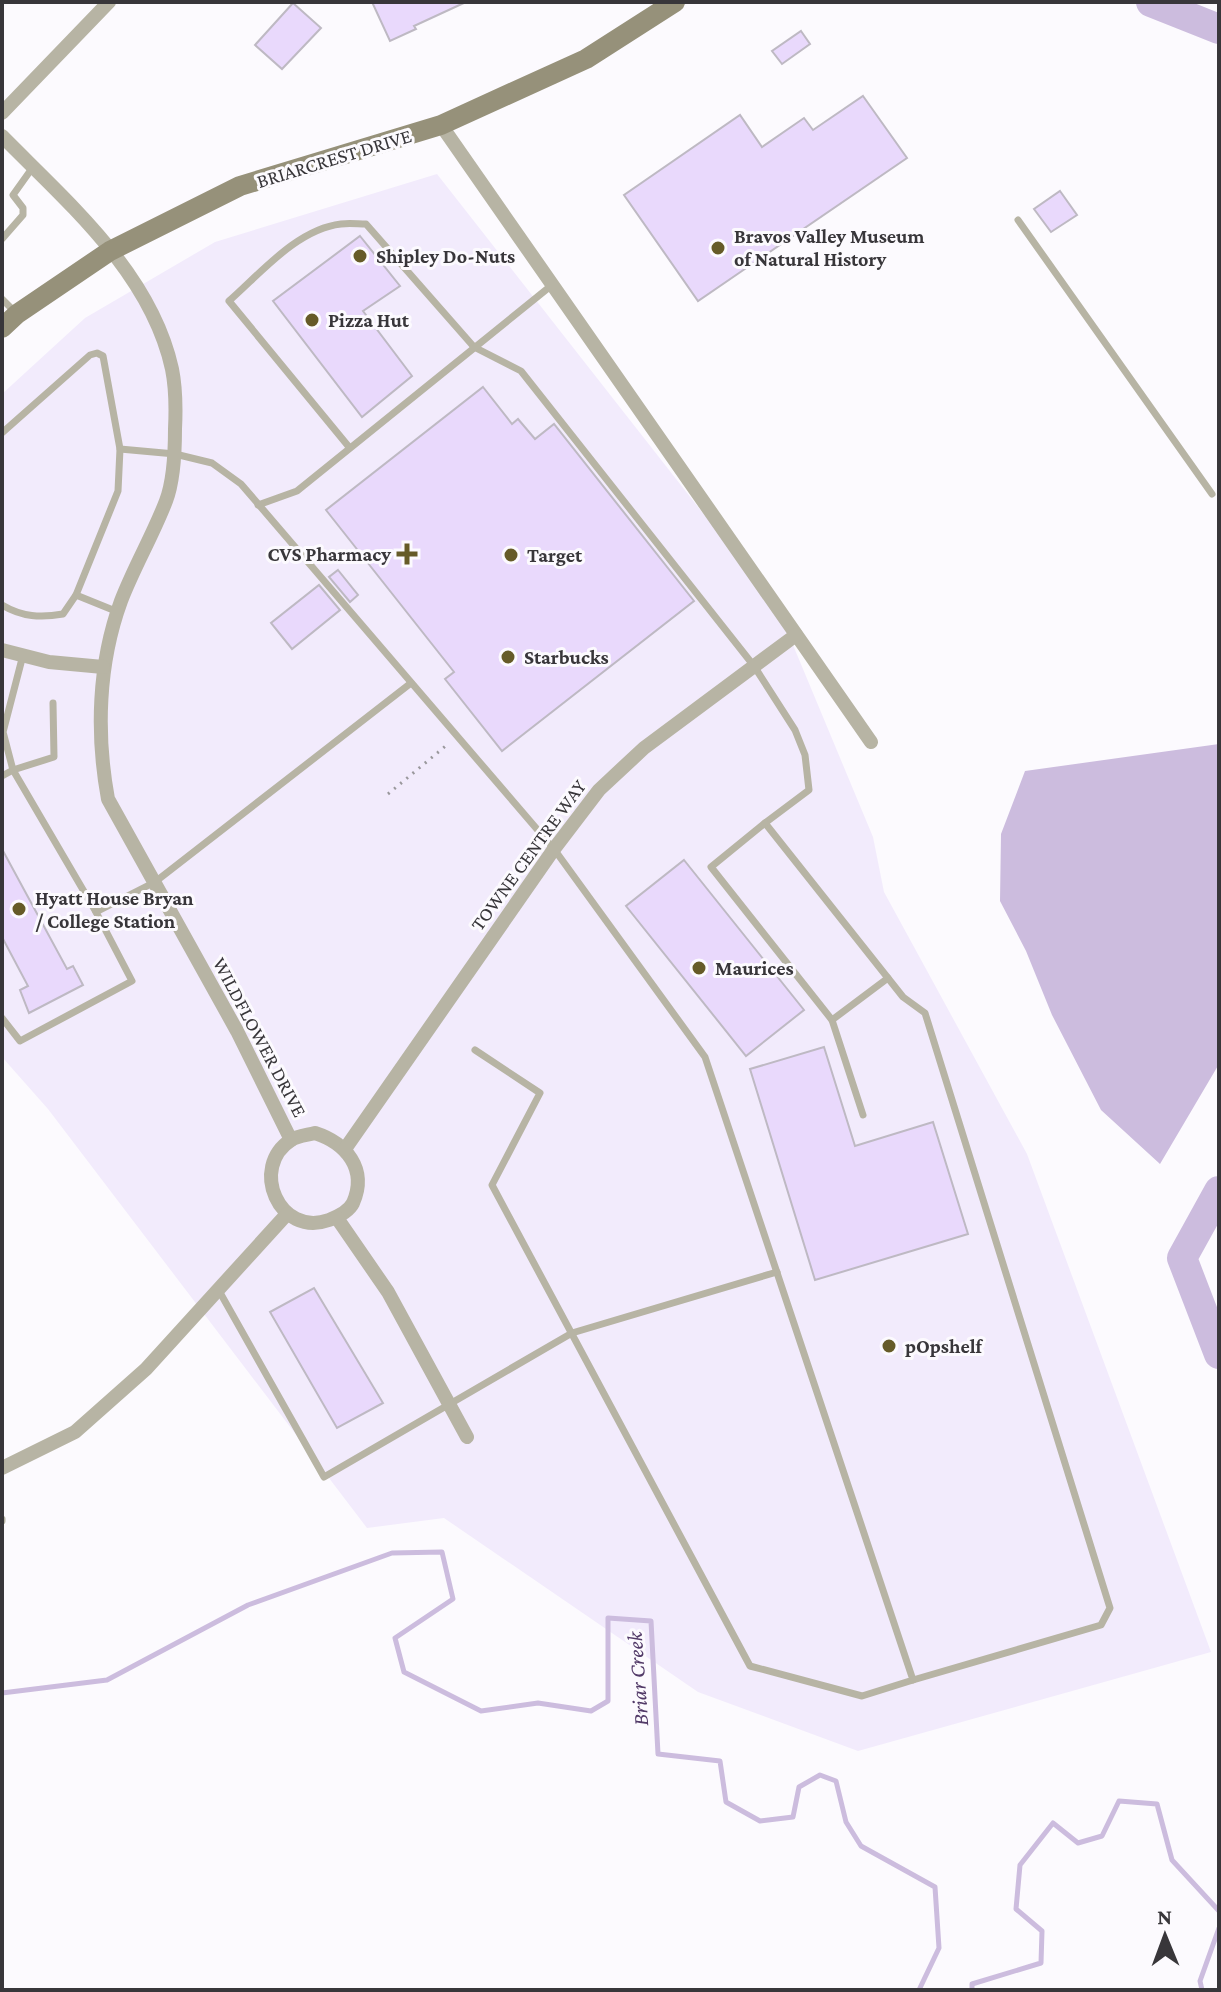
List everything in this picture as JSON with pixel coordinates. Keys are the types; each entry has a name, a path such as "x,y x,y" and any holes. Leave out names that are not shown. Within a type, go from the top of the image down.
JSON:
{"main road":[{"name":"BRIARCREST DRIVE","path":"10,321 110,251 240,186 441,125 586,59 675,2"}],"street":[{"path":"2,113 109,2"},
{"path":"441,125 871,742"},
{"name":"WILDFLOWER DRIVE","path":"2,136 81,216 110,251 141,294 164,343 172,370 176,404 175,454 167,498 118,612 103,667 102,765 108,799 237,1031 291,1140"},
{"name":"TOWNE CENTRE WAY","path":"345,1149 554,849 599,790 644,748 796,635"},
{"path":"2,650 49,662 103,667"},
{"path":"315,1133 330,1138 345,1149 356,1165 357,1186 352,1205 337,1218 319,1224 303,1222 287,1214 276,1200 272,1172 275,1158 291,1140 315,1133"},
{"path":"2,1468 75,1432 146,1369 287,1214"},
{"path":"337,1218 388,1292 467,1437"}],"lane":[{"path":"7,204 33,167"},
{"path":"2,239 23,215 23,208 13,195"},
{"path":"1018,220 1212,494"},
{"path":"349,447 229,301 287,250 310,235 339,224 366,224 474,347 521,371 754,666 795,730 805,755 809,790 711,867 832,1020 863,1115"},
{"path":"258,505 297,491 552,285"},
{"path":"2,299 10,321"},
{"path":"2,433 90,355 97,353 103,356 120,449 118,491 76,595 63,614 41,618 2,605"},
{"path":"120,449 175,454 212,463 241,484 554,849 705,1057 913,1680"},
{"path":"76,595 118,612"},
{"path":"2,1018 20,1041 132,981 96,912 13,770 3,732 23,655"},
{"path":"96,912 155,882 411,683"},
{"path":"2,776 54,757 53,703"},
{"path":"475,1050 540,1093 492,1185 750,1666 862,1696 1101,1625 1110,1608 925,1013 903,997 765,823"},
{"path":"832,1020 888,978"},
{"path":"218,1289 324,1477 572,1333 777,1272"}],"path":[{"path":"388,794 457,736"}],"shaded area":[{"path":"437,174 778,609 873,837 884,892 1027,1154 1211,1652 858,1751 698,1692 444,1518 367,1528 48,1109 2,1057 2,394 85,318 215,242"},
{"path":"1219,744 1219,1064 1160,1164 1101,1110 1052,1015 1026,951 1000,901 1001,834 1025,771"}],"building":[{"path":"372,2 466,2 390,41"},
{"path":"293,3 321,28 282,69 255,45"},
{"path":"801,31 810,44 782,64 772,51"},
{"name":"Bravos Valley Museum of Natural History","path":"863,96 907,158 698,301 624,195 740,115 762,147 804,118 813,130"},
{"path":"1060,191 1077,215 1051,232 1034,209"},
{"path":"360,236 400,286 363,311 412,376 362,417 273,301"},
{"name":"Target","path":"483,387 512,424 518,419 535,439 554,424 694,601 502,751 445,679 454,672 326,510"},
{"path":"338,570 358,595 350,602 329,577"},
{"path":"319,585 340,610 292,649 271,623"},
{"name":"Hyatt House Bryan / College Station","path":"2,849 67,969 73,966 83,985 29,1013 20,990 28,986 2,937"},
{"path":"684,860 804,1010 746,1056 626,906"},
{"path":"824,1047 855,1146 933,1122 968,1234 815,1280 750,1069"},
{"path":"314,1288 383,1403 337,1428 270,1312"}],"waterway":[{"path":"1151,2 1219,29"},
{"path":"1219,1191 1182,1258 1219,1354"},
{"name":"Briar Creek","path":"2,1693 107,1680 248,1605 392,1553 442,1552 453,1599 395,1638 404,1672 481,1711 538,1703 591,1711 608,1701 608,1618 651,1621 658,1754 720,1761 726,1802 760,1821 793,1817 799,1787 820,1775 836,1781 846,1822 861,1846 935,1887 939,1948 919,1990"},
{"name":"Briar Creek","path":"972,1990 972,1984 1041,1963 1042,1931 1016,1909 1020,1865 1053,1823 1078,1843 1102,1836 1119,1801 1157,1804 1172,1860 1219,1911"},
{"name":"Briar Creek","path":"1202,1990 1200,1981 1219,1928"}],"place":[{"name":"Bravos Valley Museum of Natural History","path":"718,248"},
{"name":"Shipley Do-Nuts","path":"360,256"},
{"name":"Pizza Hut","path":"312,320"},
{"name":"CVS Pharmacy","path":"407,554"},
{"name":"Target","path":"511,555"},
{"name":"Starbucks","path":"508,657"},
{"name":"Hyatt House Bryan / College Station","path":"19,909"},
{"name":"Maurices","path":"699,968"},
{"name":"pOpshelf","path":"889,1346"}]}
